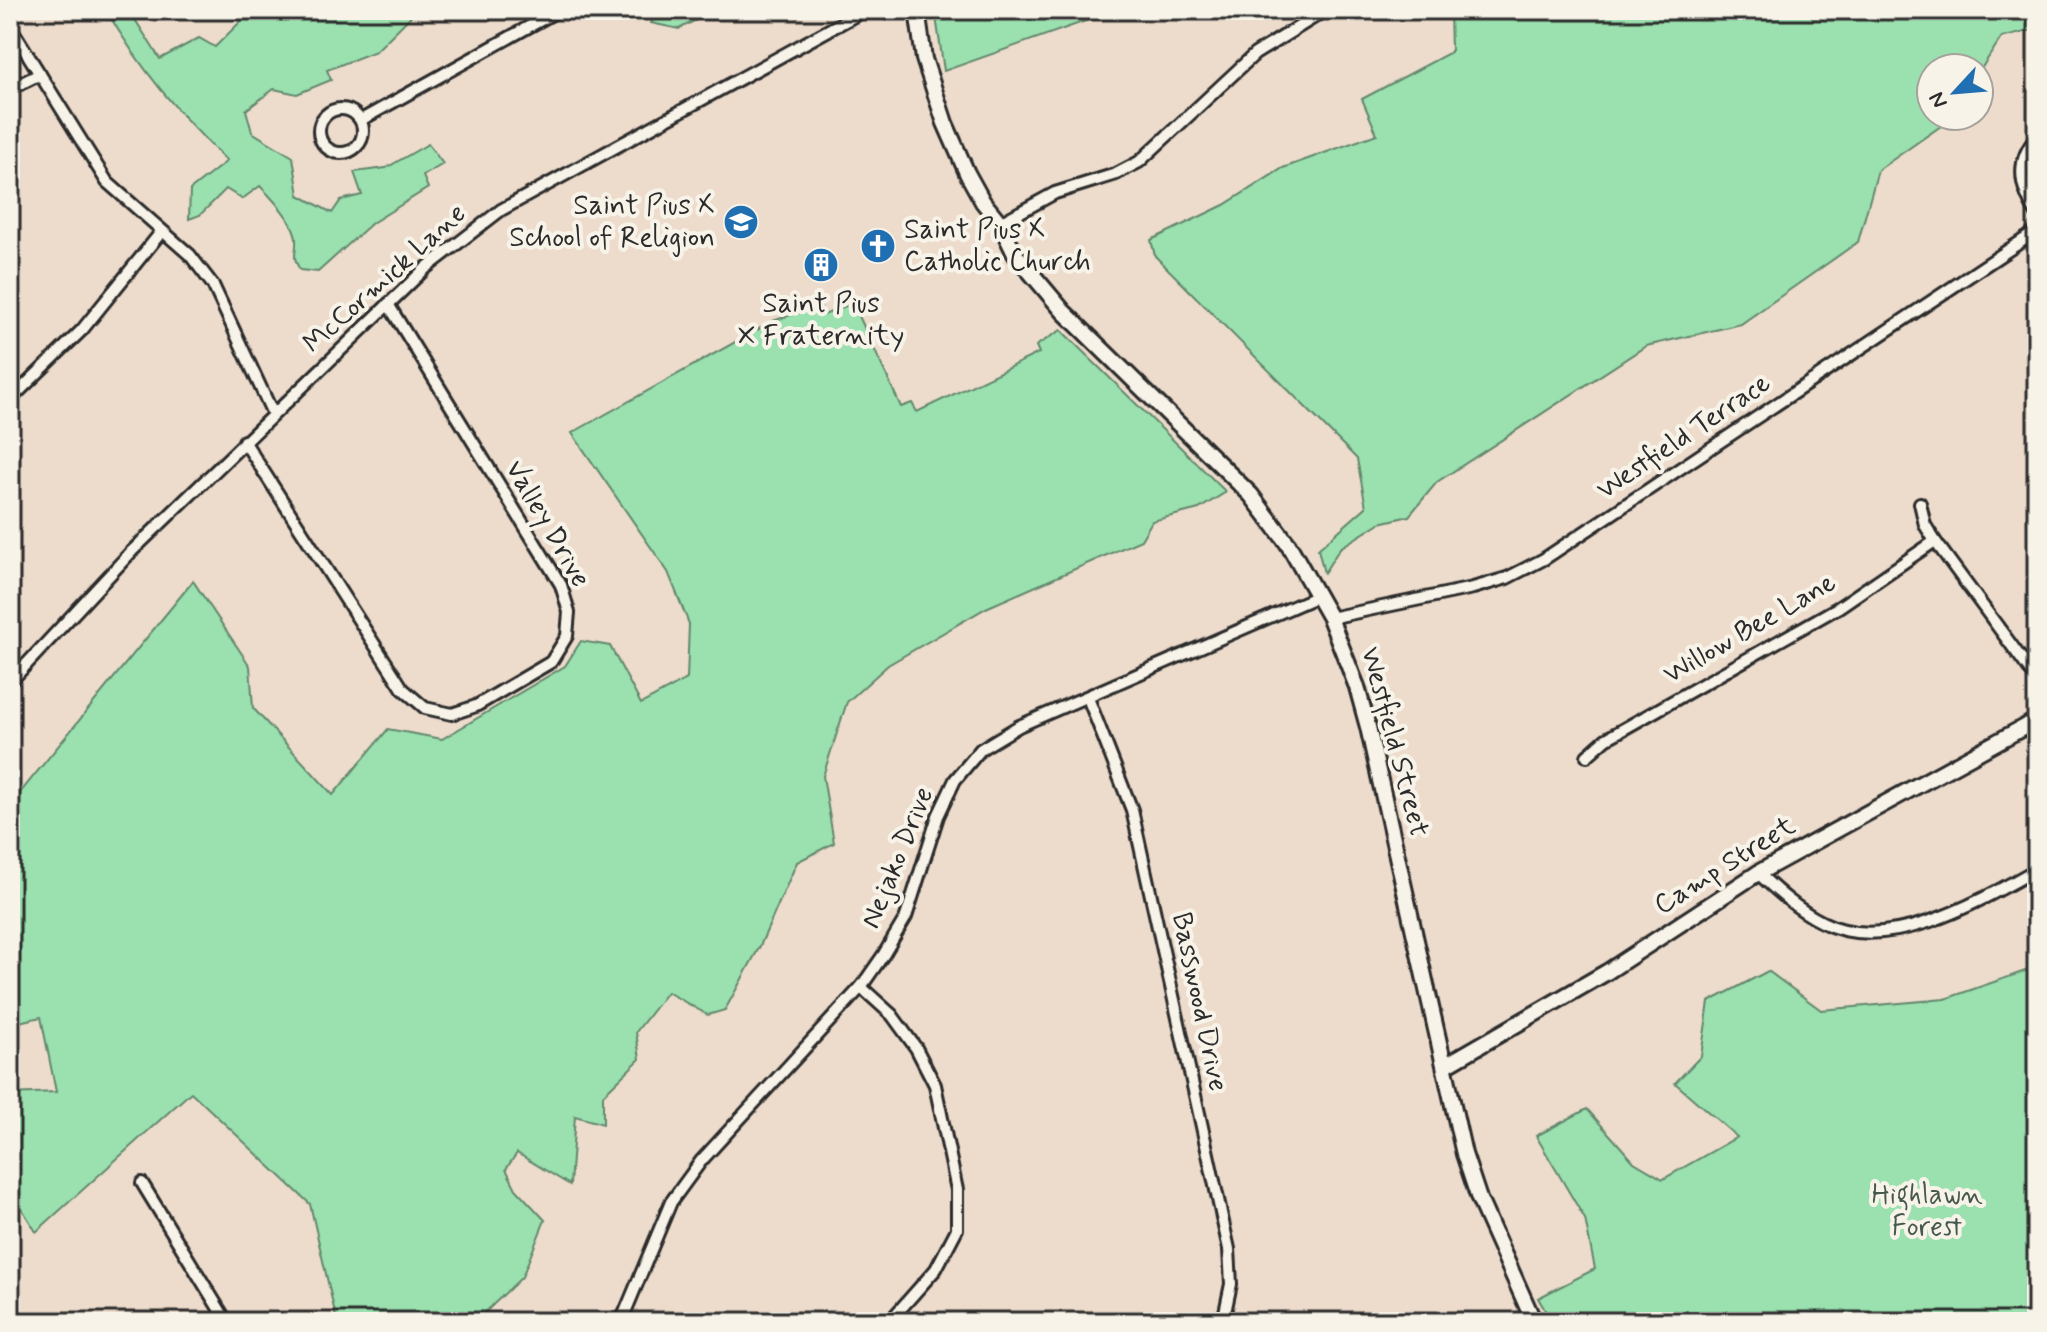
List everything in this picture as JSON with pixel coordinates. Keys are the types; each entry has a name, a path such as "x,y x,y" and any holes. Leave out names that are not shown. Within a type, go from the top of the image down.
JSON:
{"main road":[{"name":"Westfield Street","path":"917,10 924,59 945,123 967,173 983,202 1000,223 1015,254 1041,287 1251,495 1288,544 1330,618 1357,687 1368,727 1464,1154 1479,1199 1534,1322"},
{"name":"Camp Street","path":"1446,1065 1607,972 1758,873 2037,720"}],"street":[{"path":"361,120 559,10"},
{"name":"McCormick Lane","path":"10,682 132,551 426,268 501,210 865,10"},
{"path":"1000,223 1055,193 1116,174 1139,162 1255,54 1326,10"},
{"path":"10,26 107,182 190,255 213,285 273,414"},
{"path":"10,89 40,74"},
{"path":"333,110 352,111 361,120 362,138 350,151 337,152 323,142 321,123 333,110"},
{"path":"2037,137 2021,162 2022,183 2037,214"},
{"path":"10,400 82,330 162,231"},
{"name":"Westfield Terrace","path":"1330,618 1473,588 1507,578 1544,559 2037,231"},
{"name":"Valley Drive","path":"244,441 403,689 425,708 452,714 476,706 551,662 567,636 569,612 561,585 388,304"},
{"path":"1920,503 1925,525 1935,541 2037,680"},
{"name":"Willow Bee Lane","path":"1587,756 1606,739 1839,607 1935,541"},
{"name":"Nejako Drive","path":"621,1322 671,1202 701,1161 861,987 884,954 906,917 938,816 955,780 981,749 1019,726 1318,596"},
{"name":"Basswood Drive","path":"1088,698 1132,810 1229,1249 1231,1284 1223,1322"},
{"path":"1758,873 1776,890 1823,923 1851,932 1881,931 1933,922 1970,907 2037,869"},
{"path":"861,987 892,1015 916,1048 935,1085 957,1190 957,1229 936,1269 889,1322"},
{"path":"142,1183 227,1322"}],"green space":[{"path":"106,10 129,10 160,59 199,38 215,47 256,10 417,10 376,51 327,70 331,80 297,94 274,89 246,110 252,132 293,157 299,195 332,213 341,200 362,195 354,172 386,168 428,144 443,164 423,176 428,188 372,223 318,272 300,270 295,257 296,239 292,225 260,186 242,199 226,189 200,215 189,219 190,190 227,161 161,90"},
{"path":"659,10 715,10 679,29 651,23"},
{"path":"935,10 1117,10 944,71"},
{"path":"1450,10 1981,10 1986,13 1994,10 2037,10 2037,29 2001,38 1992,52 1915,52 1915,132 1932,132 1878,170 1858,242 1741,324 1646,346 1437,482 1409,516 1380,523 1340,548 1324,573 1318,549 1366,507 1357,459 1155,256 1151,240 1224,205 1283,168 1377,134 1362,99 1451,52"},
{"path":"853,303 901,407 912,403 917,412 1039,353 1036,346 1061,330 1226,492 1199,509 1152,521 1141,540 986,608 888,665 847,702 823,776 834,843 797,862 760,946 725,1010 708,1015 667,992 636,1032 640,1059 603,1095 603,1124 575,1116 570,1185 517,1153 506,1169 516,1189 545,1220 522,1277 475,1322 337,1322 310,1204 191,1092 36,1232 10,1189 10,1094 56,1092 41,1017 10,1024 10,805 193,581 250,666 253,708 333,795 388,729 442,739 565,666 581,641 610,646 641,704 687,679 689,624 668,572 572,433 773,321 820,305 824,315"},
{"name":"Highlawn Forest","path":"2037,967 2037,1322 1552,1322 1538,1298 1595,1269 1585,1219 1536,1136 1587,1109 1634,1162 1663,1179 1737,1137 1675,1083 1701,1056 1709,1002 1768,971 1821,1010 1945,999"}],"place":[{"name":"Saint Pius X School of Religion","path":"741,222"},
{"name":"Saint Pius X Catholic Church","path":"878,246"},
{"name":"Saint Pius X Fraternity","path":"821,265"}]}
